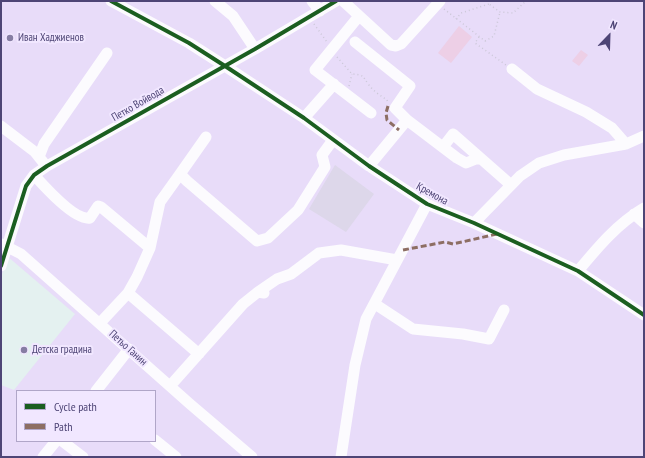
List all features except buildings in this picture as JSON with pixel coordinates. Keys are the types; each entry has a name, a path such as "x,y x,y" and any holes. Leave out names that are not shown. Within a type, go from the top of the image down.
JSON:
{"street":[{"name":"Кремона","path":"111,1 189,43 225,66 304,118 369,166 427,204 474,223 578,271 644,316"},
{"path":"214,1 233,16 255,50"},
{"path":"312,1 320,11"},
{"name":"Петко Войвода","path":"1,266 4,245 26,186 34,175 47,166 255,50 336,1"},
{"path":"343,1 391,45 396,46 401,44 439,2"},
{"path":"359,16 315,70 371,113"},
{"path":"355,42 410,86 395,108 407,120 457,158 466,163 480,159"},
{"path":"39,157 44,144 107,53"},
{"path":"512,69 537,89 586,112 612,128 626,144"},
{"path":"304,118 334,84"},
{"path":"369,166 407,120"},
{"path":"1,126 35,152 47,166"},
{"path":"443,147 453,134 511,185"},
{"path":"474,223 520,176 539,163 564,155 626,144 644,136"},
{"path":"100,323 128,294 150,248 160,202 206,137"},
{"path":"180,174 257,241 268,238 298,210 325,168 322,155 324,150 333,140"},
{"path":"34,175 58,199 77,214 86,219 90,218 98,206 101,207 150,248"},
{"path":"341,457 360,344 366,319 427,204"},
{"path":"578,271 615,228 644,208"},
{"path":"634,214 644,223"},
{"name":"Петьо Ганин","path":"4,245 21,254 248,456"},
{"path":"170,386 243,304 262,293 277,279 291,274 319,253 341,250 397,260"},
{"path":"128,294 199,354"},
{"path":"375,304 413,329 463,334 488,340 504,310"},
{"path":"97,390 130,350"},
{"path":"156,441 176,457"},
{"path":"43,457 55,442"},
{"path":"63,442 82,457"}],"path":[{"path":"456,20 461,13 489,2 500,12 513,13 526,1"},
{"path":"439,2 456,20 485,41 494,36 500,12"},
{"path":"311,19 331,50 345,68 352,74 359,74 366,78 369,86 387,100 388,106 395,108"},
{"path":"479,37 475,43 512,69"}],"shaded area":[{"path":"1,1 644,1 644,457 1,457"},
{"path":"459,26 472,37 451,63 438,53"},
{"path":"581,50 588,55 579,66 572,61"},
{"path":"335,165 374,194 346,232 309,209"},
{"name":"Детска градина","path":"7,256 75,314 14,390 1,385 1,278"}],"marked path":[{"path":"388,106 386,113 387,120 399,130"},
{"path":"403,250 445,242 453,244 497,234"}],"cycle path":[{"path":"111,1 189,43 225,66 304,118 369,166 427,204 474,223 578,271 644,315"},
{"path":"1,266 26,186 34,175 47,166 255,49 336,1"}],"place":[{"name":"Иван Хаджиенов","path":"10,38"},
{"name":"Детска градина","path":"24,350"}]}
